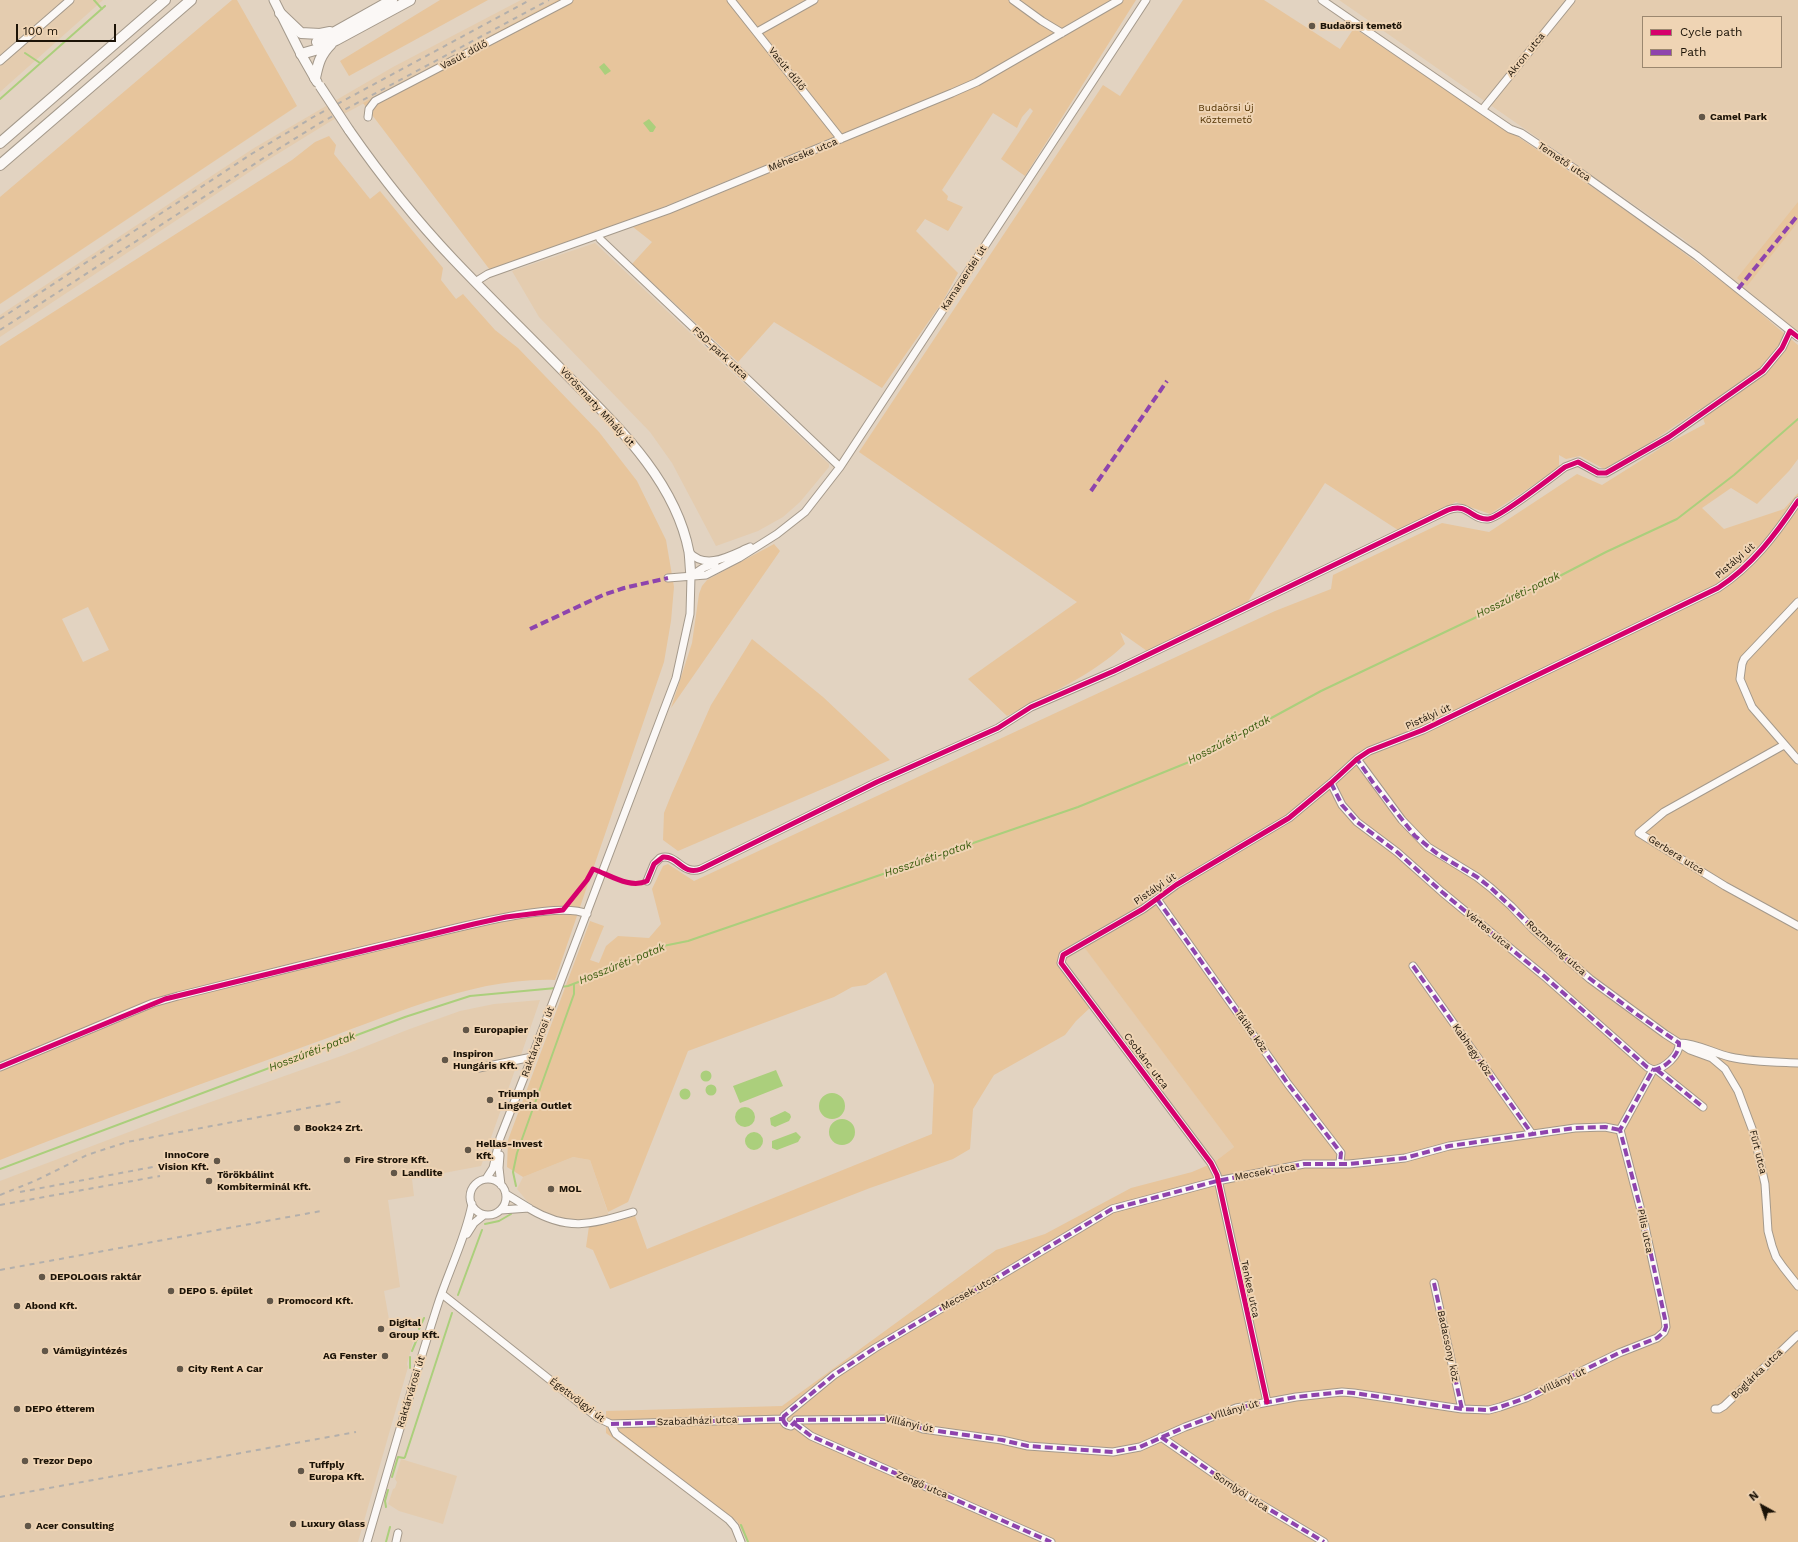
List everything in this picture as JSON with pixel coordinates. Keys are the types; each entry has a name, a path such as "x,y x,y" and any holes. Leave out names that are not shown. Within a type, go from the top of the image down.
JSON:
{"highway":[{"path":"121,39 156,0"},
{"path":"0,143 165,0"},
{"path":"0,164 191,0"},
{"path":"301,54 339,29 392,0"},
{"path":"301,54 315,50 336,40 410,0"},
{"path":"280,13 301,33 320,34 339,29"},
{"path":"318,82 319,60 336,40"}],"main road":[{"name":"Vörösmarty Mihály út","path":"274,0 301,54 318,82 349,130 404,204 475,282 606,414 640,453 655,474 669,498 676,514 689,552 691,576"}],"street":[{"path":"0,61 70,0"},
{"name":"Vasút dűlő","path":"368,117 369,109 376,101 569,0"},
{"name":"Vasút dűlő","path":"732,0 842,139"},
{"path":"757,32 814,0"},
{"path":"1014,0 1042,22 1062,33"},
{"name":"Méhecske utca","path":"475,282 488,274 668,210 977,82 1119,0"},
{"name":"Kamaraerdei út","path":"691,576 706,575 738,558 786,528 805,512 840,467 1146,0"},
{"name":"Temető utca","path":"1322,0 1482,110 1510,128 1521,133 1575,169 1697,256 1798,337"},
{"name":"Akron utca","path":"1482,110 1571,0"},
{"name":"FSD-park utca","path":"600,239 840,467"},
{"path":"647,881 654,864 660,858 670,858 688,870 696,871 701,869 877,782 998,728 1031,707 1114,671 1448,510 1463,508 1481,518 1489,520 1573,463 1580,462 1598,473 1611,472 1669,437 1757,376 1779,352 1790,331"},
{"name":"Pistályi út","path":"1063,954 1143,909 1176,885 1289,818 1357,759 1369,751 1443,720 1718,588 1742,570 1768,544 1798,501"},
{"name":"Kamaraerdei út","path":"691,576 720,559 765,541"},
{"name":"Kamaraerdei út","path":"689,552 694,557 703,561 720,559"},
{"path":"668,578 691,576"},
{"name":"Raktárvárosi út","path":"367,1542 419,1363 442,1294 461,1244 472,1204 470,1197 474,1187 478,1182 486,1179 493,1168 500,1138 555,998 676,678 690,614 691,576"},
{"path":"1798,602 1744,659 1740,674 1749,703 1798,760"},
{"name":"Gerbera utca","path":"1784,745 1664,812 1639,833 1725,886 1798,926"},
{"name":"Rozmaring utca","path":"1357,759 1415,836 1428,847 1491,888 1576,968 1635,1013 1679,1043 1689,1043 1714,1053 1732,1058 1798,1063"},
{"name":"Vértes utca","path":"1331,783 1342,805 1357,822 1397,852 1442,892 1544,976 1647,1067 1655,1070 1703,1107"},
{"name":"Tátika köz","path":"1157,899 1288,1084 1335,1144 1341,1153 1340,1163"},
{"path":"0,1067 153,1003 171,997 506,917 563,910 578,910 587,914"},
{"name":"Csobánc utca","path":"1063,954 1061,963 1211,1163 1217,1175 1217,1181"},
{"name":"Kabhegy köz","path":"1412,966 1532,1134"},
{"path":"1620,1130 1655,1070 1673,1057 1680,1047 1679,1043"},
{"name":"Fürt utca","path":"1679,1043 1690,1050 1720,1063 1733,1080 1748,1116 1756,1141 1765,1184 1768,1230 1772,1246 1779,1262 1798,1286"},
{"path":"479,1068 532,1057"},
{"name":"Mecsek utca","path":"790,1413 803,1399 834,1375 875,1348 1112,1209 1217,1181 1304,1164 1405,1158 1449,1146 1591,1127 1620,1130"},
{"name":"Pilis utca","path":"1620,1130 1644,1222 1665,1319 1666,1327 1664,1332"},
{"name":"Raktárvárosi út","path":"461,1244 472,1225 484,1215 492,1215 501,1210 529,1208 506,1194 501,1185 499,1168 504,1131"},
{"path":"486,1179 496,1181 501,1185"},
{"name":"Tenkes utca","path":"1217,1181 1267,1402"},
{"path":"501,1210 505,1204 506,1194"},
{"path":"472,1204 475,1210 484,1215"},
{"path":"530,1209 548,1219 579,1224 596,1222 633,1212"},
{"name":"Badacsony köz","path":"1434,1283 1462,1409"},
{"name":"Égettvölgyi út","path":"442,1294 598,1418 611,1424 616,1434 730,1520 735,1527 741,1542"},
{"name":"Villányi út","path":"796,1422 890,1419 900,1420 923,1429 1002,1440 1028,1446 1099,1452 1126,1450 1140,1447 1160,1437 1236,1408 1296,1397 1342,1392 1394,1398 1462,1409 1489,1410 1520,1400 1589,1369 1619,1353 1657,1338 1664,1332"},
{"name":"Boglárka utca","path":"1715,1408 1719,1409 1724,1406 1798,1335"},
{"path":"790,1413 796,1416 796,1422 787,1426 783,1419 784,1416 790,1413"},
{"name":"Szabadházi utca","path":"611,1424 783,1419"},
{"name":"Zengő utca","path":"796,1422 811,1436 1051,1542"},
{"name":"Somlyói utca","path":"1160,1437 1237,1490 1324,1542"},
{"path":"396,1542 398,1533"}],"shaded area":[{"path":"0,0 103,0 0,92"},
{"path":"521,0 557,0 331,121 263,163 0,337 0,315 254,148 393,67"},
{"path":"1339,0 1798,0 1798,334 1682,238"},
{"path":"604,63 611,71 605,75 599,67"},
{"path":"649,119 656,127 653,132 650,132 643,123"},
{"path":"595,243 829,464 829,467 800,502 783,517 758,531 716,546 672,463 650,432 539,317 512,271"},
{"path":"1084,946 1234,1147 1213,1163 1061,963"},
{"path":"540,1000 521,1055 476,1064 477,1071 507,1066 516,1067 481,1166 412,1179 414,1196 388,1200 400,1287 384,1291 388,1314 393,1340 414,1338 407,1364 408,1367 358,1542 0,1542 0,1181 171,1116 344,1055 460,1011 494,1004"},
{"path":"706,1070 710,1072 712,1076 710,1080 706,1082 702,1080 700,1076 702,1072"},
{"path":"776,1070 783,1086 740,1103 733,1086"},
{"path":"711,1084 715,1086 717,1090 715,1094 711,1096 707,1094 705,1090 707,1086"},
{"path":"685,1088 689,1090 691,1094 689,1098 685,1100 681,1098 679,1094 681,1090"},
{"path":"832,1093 841,1097 845,1106 841,1115 832,1119 823,1115 819,1106 823,1097"},
{"path":"741,1107 749,1107 755,1113 755,1121 749,1127 741,1127 735,1121 735,1113"},
{"path":"785,1111 790,1114 791,1117 789,1121 775,1127 771,1125 770,1118"},
{"path":"842,1119 851,1123 855,1132 851,1141 842,1145 833,1141 829,1132 833,1123"},
{"path":"754,1132 760,1135 763,1141 760,1147 754,1150 748,1147 745,1141 748,1135"},
{"path":"796,1132 801,1137 798,1142 777,1150 772,1148 772,1141"},
{"path":"573,1157 590,1160 609,1216 599,1219 575,1220 545,1214 527,1201 517,1189 523,1177"},
{"path":"401,1459 457,1476 443,1524 399,1511 388,1504 397,1482 395,1479"}],"green space":[{"path":"232,0 237,0 297,106 0,304 0,197"},
{"path":"440,0 488,0 349,76 340,61"},
{"path":"557,0 1136,0 1025,176 1001,159 1033,111 1030,108 1022,117 1017,128 993,113 942,190 948,196 947,200 963,207 948,231 925,219 916,231 958,273 943,301 882,388 774,322 738,362 632,264 652,242 633,227 699,202 797,161 790,155 651,212 490,270 363,103"},
{"name":"Budaörsi Új Köztemető","path":"1183,0 1264,0 1340,49 1352,31 1357,30 1532,146 1619,206 1716,277 1798,345 1798,459 1789,471 1757,504 1731,488 1702,508 1724,529 1784,509 1798,493 1798,1542 748,1542 737,1521 684,1491 606,1433 606,1411 782,1406 996,1250 1045,1234 1131,1188 1192,1172 1213,1163 1234,1147 1084,947 1061,963 1093,1005 1076,1021 1065,1035 994,1075 973,1109 970,1149 953,1159 870,1188 610,1289 593,1250 586,1247 589,1226 608,1224 635,1216 647,1249 932,1134 934,1085 886,972 866,985 852,987 834,997 688,1051 628,1202 608,1212 590,1160 573,1157 523,1177 507,1167 508,1140 590,921 604,926 590,960 599,963 606,946 618,936 649,938 661,924 652,889 663,866 668,864 694,881 1275,611 1331,589 1333,575 1442,523 1489,532 1577,474 1602,485 1667,444 1705,424 1700,409 1639,450 1604,469 1580,456 1566,459 1559,455 1559,468 1490,514 1456,502 1398,530 1325,483 1247,603 1147,651 1120,632 1125,644 1113,655 1069,684 1007,716 968,679 1077,602 859,452 1103,85 1120,96"},
{"path":"329,136 336,145 334,154 370,199 380,191 443,268 441,280 456,299 463,294 495,330 518,348 599,432 637,481 666,540 674,587 671,621 664,662 555,980 524,981 493,985 462,992 400,1011 77,1130 0,1160 0,346 292,160 315,142","holes":["88,607 109,650 83,662 62,619"]},
{"path":"1798,202 1798,222 1747,286 1737,278"},
{"path":"774,544 780,551 671,708 692,643 699,594 702,586 707,580"},
{"path":"752,639 823,697 890,760 678,851 663,840 664,813 711,705"}],"waterway":[{"path":"94,0 102,9"},
{"path":"0,99 105,6"},
{"path":"25,53 40,63"},
{"name":"Hosszúréti-patak","path":"560,987 568,986 643,957 663,946 688,941 1078,807 1194,760 1321,691 1525,594 1606,552 1677,519 1734,475 1798,419"},
{"path":"516,1186 513,1172 517,1153 574,994 574,984"},
{"name":"Hosszúréti-patak","path":"0,1169 405,1017 470,996 556,988"},
{"path":"485,1224 499,1221 511,1214"},
{"path":"458,1295 482,1230"},
{"path":"392,1477 398,1457 405,1457 452,1313"},
{"path":"419,1329 424,1318"},
{"path":"412,1351 417,1339"},
{"path":"410,1357 410,1368"},
{"path":"386,1507 385,1501 388,1490"},
{"path":"741,1525 748,1542"},
{"path":"386,1542 390,1527"}],"railway":[{"path":"0,319 253,153 315,116 530,0"},
{"path":"0,330 259,161 320,123 549,0"},
{"path":"0,1195 37,1180 87,1155 127,1142 344,1101"},
{"path":"20,1192 158,1166"},
{"path":"0,1205 160,1176"},
{"path":"0,1270 321,1211"},
{"path":"0,1497 356,1432"}],"marked path":[{"path":"1738,289 1798,215"},
{"path":"1091,491 1167,381"},
{"path":"530,629 603,595 624,588 668,578"},
{"path":"1355,761 1357,759 1374,784 1415,836 1439,855 1477,877 1491,888 1576,968 1635,1013 1679,1043 1679,1048 1674,1057 1662,1067 1653,1070 1620,1130"},
{"path":"1331,783 1342,805 1357,822 1397,852 1442,892 1544,976 1647,1067 1653,1070"},
{"path":"1157,899 1288,1084 1341,1153 1340,1163"},
{"path":"1413,966 1532,1134"},
{"path":"1657,1070 1703,1107"},
{"path":"783,1419 784,1416 834,1375 875,1348 1112,1209 1217,1181 1304,1164 1349,1164 1405,1158 1449,1146 1575,1128 1605,1127 1620,1130"},
{"path":"796,1420 900,1420 923,1429 1002,1440 1028,1446 1113,1452 1140,1447 1185,1427 1236,1408 1296,1397 1342,1392 1462,1409 1489,1410 1526,1398 1619,1353 1657,1338 1664,1332 1666,1327 1644,1222 1620,1130"},
{"path":"1434,1283 1462,1409"},
{"path":"783,1419 786,1424 791,1426 796,1421"},
{"path":"611,1424 783,1419"},
{"path":"795,1424 811,1436 1051,1542"},
{"path":"1161,1437 1242,1493 1324,1542"}],"cycle path":[{"path":"0,1067 165,999 474,924 506,917 563,910 587,880 593,869 620,880 634,883 647,881 654,864 663,857 673,859 689,870 701,869 877,782 998,728 1031,707 1114,671 1448,510 1460,508 1482,519 1488,519 1514,505 1565,467 1578,462 1598,473 1606,473 1669,437 1763,371 1782,348 1790,331 1798,337"},
{"path":"1267,1402 1217,1175 1211,1163 1061,963 1063,955 1143,909 1176,885 1289,818 1357,759 1369,751 1423,730 1718,588 1742,570 1752,560 1772,537 1798,501"}],"place":[{"name":"Budaörsi temető","path":"1312,26"},
{"name":"Camel Park","path":"1702,117"},
{"name":"Europapier","path":"466,1030"},
{"name":"Inspiron Hungáris Kft.","path":"445,1060"},
{"name":"Triumph Lingeria Outlet","path":"490,1100"},
{"name":"Book24 Zrt.","path":"297,1128"},
{"name":"Hellas-Invest Kft.","path":"468,1150"},
{"name":"Fire Strore Kft.","path":"347,1160"},
{"name":"InnoCore Vision Kft.","path":"217,1161"},
{"name":"Landlite","path":"394,1173"},
{"name":"Törökbálint Kombiterminál Kft.","path":"209,1181"},
{"name":"MOL","path":"551,1189"},
{"name":"DEPOLOGIS raktár","path":"42,1277"},
{"name":"DEPO 5. épület","path":"171,1291"},
{"name":"Promocord Kft.","path":"270,1301"},
{"name":"Abond Kft.","path":"17,1306"},
{"name":"Digital Group Kft.","path":"381,1329"},
{"name":"Vámügyintézés","path":"45,1351"},
{"name":"AG Fenster","path":"385,1356"},
{"name":"City Rent A Car","path":"180,1369"},
{"name":"DEPO étterem","path":"17,1409"},
{"name":"Trezor Depo","path":"25,1461"},
{"name":"Tuffply Europa Kft.","path":"301,1471"},
{"name":"Luxury Glass","path":"293,1524"},
{"name":"Acer Consulting","path":"28,1526"}]}
